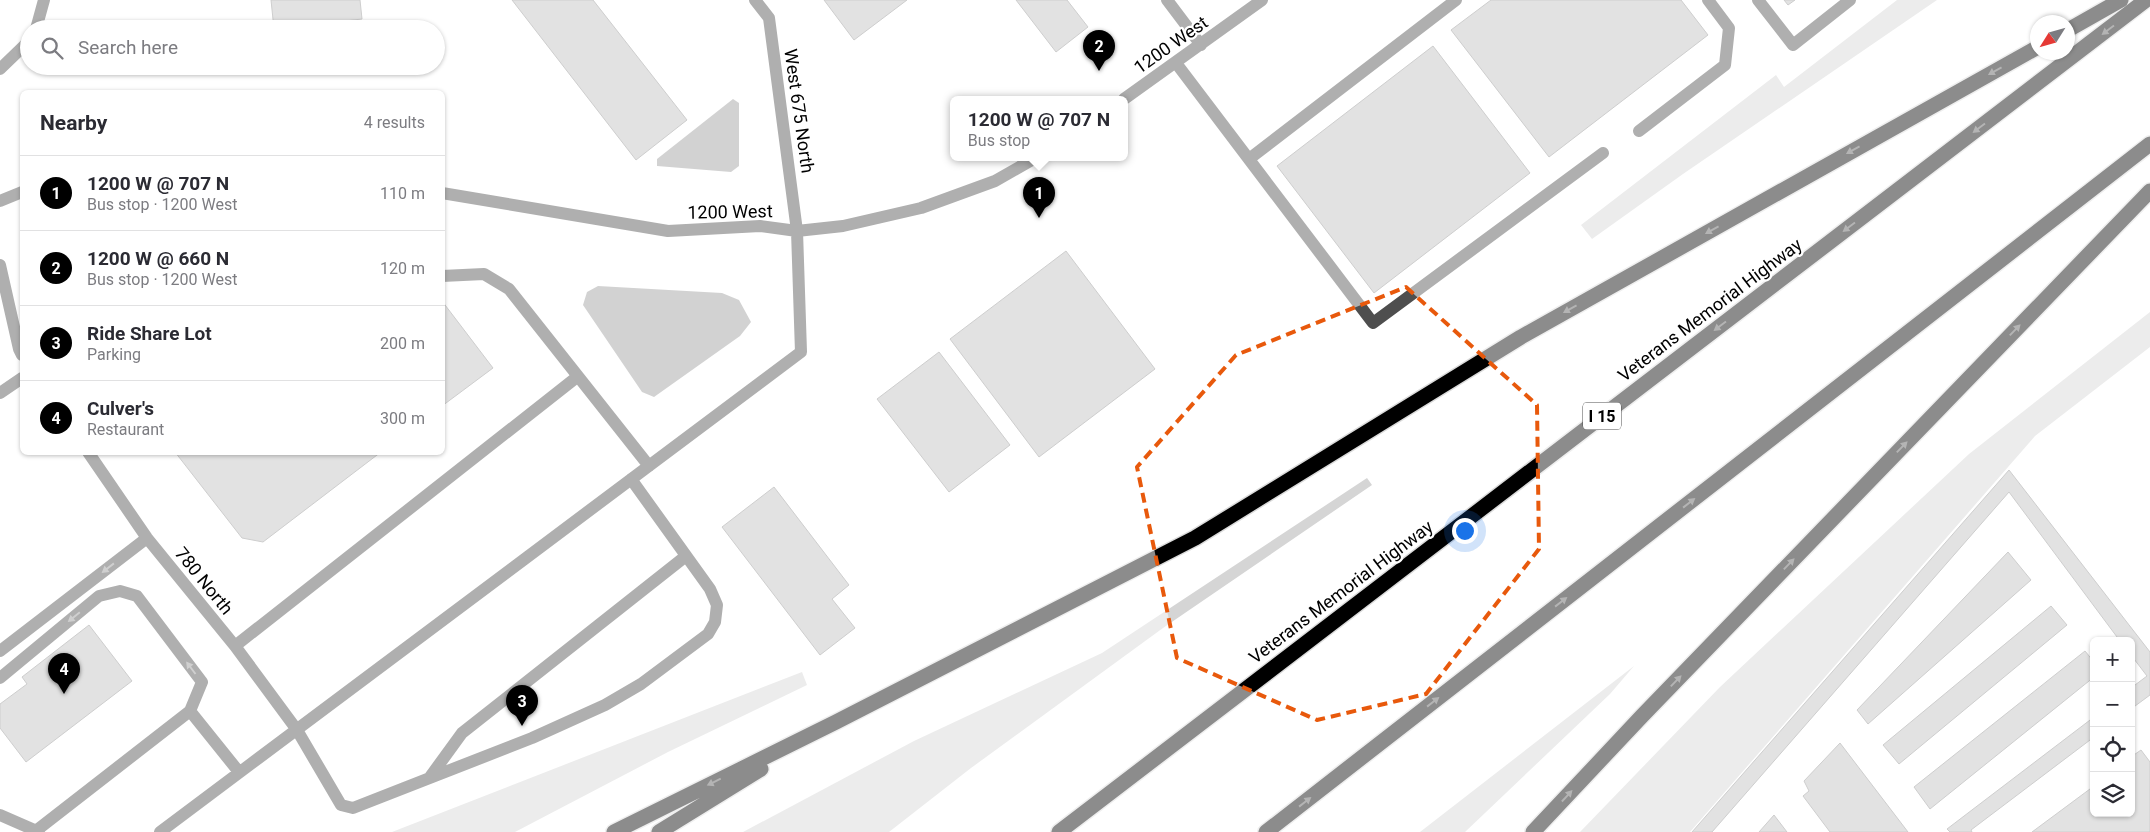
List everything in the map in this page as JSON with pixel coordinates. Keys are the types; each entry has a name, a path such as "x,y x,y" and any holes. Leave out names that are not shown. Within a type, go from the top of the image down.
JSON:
{"highway":[{"path":"2075,26 2121,0"},
{"name":"Veterans Memorial Highway","path":"1059,832 2146,0"},
{"path":"614,832 836,722 1195,538 1521,337 2030,51"},
{"path":"1266,832 2150,144"},
{"path":"1533,832 1642,716 2150,190"},
{"path":"659,832 836,722"}],"street":[{"path":"38,20 44,0"},
{"name":"West 675 North","path":"649,466 801,352 797,231 769,18 755,0"},
{"path":"1167,0 1202,45"},
{"name":"1200 West","path":"1128,97 1262,0"},
{"path":"1249,159 1456,0"},
{"path":"1639,131 1725,65 1729,28 1708,0"},
{"path":"1758,0 1793,45 1850,0"},
{"path":"0,69 20,50"},
{"path":"1176,63 1374,323 1604,153"},
{"name":"1200 West","path":"445,194 668,231 760,226 797,231 843,226 921,208 995,181 1030,161"},
{"path":"0,201 20,193"},
{"path":"0,265 20,351"},
{"path":"160,832 649,466 509,289 484,274 445,276"},
{"path":"235,646 577,377"},
{"path":"0,393 20,379"},
{"name":"780 North","path":"90,455 147,538 235,646 297,730 341,805 353,808 532,738 605,705 641,684 708,634 715,622 717,605 710,589 631,479"},
{"path":"0,651 147,538"},
{"path":"430,777 462,733 686,556"},
{"path":"0,678 99,596 120,590 137,596 202,682 190,711 38,831 2,818 0,815"},
{"path":"190,711 239,772"}],"highlighted area":[{"path":"1406,287 1537,405 1539,549 1426,694 1317,720 1177,658 1137,467 1236,355"}],"shaded area":[{"path":"1897,0 1937,0 1683,174 1592,239 1581,225 1776,75 1784,87"},
{"path":"733,99 739,103 739,166 731,172 657,166 657,159"},
{"path":"598,286 722,293 739,300 751,322 740,336 654,397 642,392 583,305 587,292"},
{"path":"2150,312 2150,347 2035,436 1690,832 1580,832 1720,687 1969,454"},
{"path":"1367,478 1372,485 1163,628 971,768 889,832 743,832 914,741 1102,653"},
{"path":"1634,666 1610,694 1465,832 1420,832"},
{"path":"802,672 807,685 668,752 515,832 392,832"}],"building":[{"path":"271,0 360,0 362,19 273,20"},
{"path":"512,0 593,0 687,120 636,160"},
{"path":"824,0 907,0 854,40"},
{"path":"1016,0 1067,0 1088,27 1056,52"},
{"path":"1491,0 1681,0 1708,35 1549,157 1451,30"},
{"path":"1784,0 1795,0 1788,5"},
{"path":"1433,46 1530,173 1374,293 1277,166"},
{"path":"1066,251 1155,369 1039,457 950,339"},
{"path":"445,305 493,368 445,404"},
{"path":"939,352 1010,445 949,492 877,399"},
{"path":"177,455 377,455 263,542 242,538"},
{"path":"2009,470 2150,652 2150,695 2135,706 2135,685 2147,676 2135,660 2135,637 2117,637 2009,492 1712,832 1692,832"},
{"path":"774,487 849,585 832,599 855,628 820,655 722,527"},
{"path":"2008,552 2031,580 1868,724 1857,710"},
{"path":"2051,606 2067,625 1899,764 1883,745"},
{"path":"89,625 132,681 26,762 0,728 0,704 27,684 22,677"},
{"path":"2085,651 2090,657 2090,680 1930,809 1914,787"},
{"path":"2090,720 2090,740 1971,830 1972,832 1950,832 1947,829"},
{"path":"1840,743 1908,832 1830,832 1803,796 1809,791 1804,781"},
{"path":"2141,750 2150,762 2150,832 2032,832 2090,789 2090,817 2135,817 2135,754"},
{"path":"1774,815 1787,832 1759,832"}],"place":[{"name":"1200 W @ 660 N","path":"1099,71"},
{"name":"1200 W @ 707 N","path":"1039,218"},
{"name":"Culver's","path":"64,694"},
{"name":"Ride Share Lot","path":"522,726"}]}
